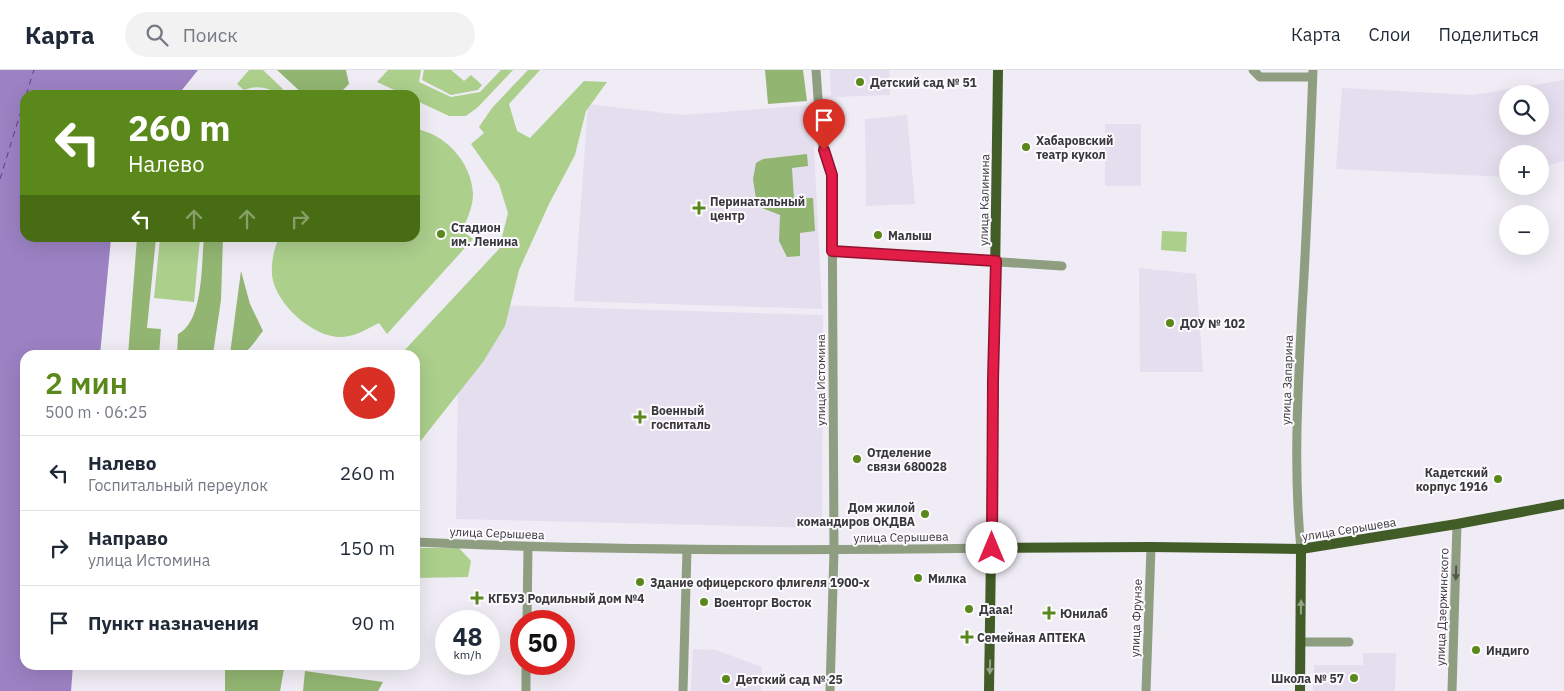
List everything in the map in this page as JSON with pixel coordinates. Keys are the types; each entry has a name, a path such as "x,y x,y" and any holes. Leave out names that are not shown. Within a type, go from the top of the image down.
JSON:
{"main road":[{"name":"улица Калинина","path":"989,691 998,70"},
{"name":"улица Серышева","path":"992,548 1151,547 1301,549 1457,524 1564,504"},
{"name":"улица Запарина","path":"1300,691 1301,549"}],"street":[{"name":"улица Истомина","path":"816,70 820,140 832,175 834,550 830,691"},
{"path":"1254,70 1260,76 1312,74"},
{"name":"улица Запарина","path":"1301,549 1298,455 1299,373 1308,219 1312,74"},
{"path":"832,251 1062,266"},
{"name":"улица Дзержинского","path":"1452,691 1457,524"},
{"name":"улица Серышева","path":"420,542 528,547 687,550 992,548"},
{"path":"527,610 528,547"},
{"name":"улица Фрунзе","path":"1146,691 1151,547"},
{"path":"682,691 687,550"},
{"path":"1300,642 1348,642"},
{"path":"526,675 526,691"}],"shaded area":[{"path":"0,70 198,70 182,90 20,90 20,242 111,242 100,350 20,350 20,670 73,670 71,691 0,691"},
{"name":"Детский сад № 51","path":"830,70 889,70 890,95 831,97"},
{"path":"1564,80 1564,161 1549,165 1549,145 1499,145 1499,177 1336,169 1342,88 1473,95 1499,91 1499,135 1549,135 1549,85 1534,85"},
{"name":"Перинатальный центр","path":"588,104 682,115 812,105 822,309 574,301"},
{"path":"907,115 915,204 866,206 865,119"},
{"path":"1105,124 1141,124 1141,186 1105,186"},
{"name":"ДОУ № 102","path":"1139,268 1196,274 1203,372 1140,372"},
{"name":"Военный госпиталь","path":"459,304 823,315 822,528 456,519"},
{"name":"Детский сад № 25","path":"693,649 716,650 762,667 761,691 691,691"},
{"name":"Школа № 57","path":"1363,653 1396,653 1395,691 1313,691 1314,665 1363,665"}],"green space":[{"path":"249,70 263,70 283,89 253,88 244,90 237,84"},
{"path":"277,70 346,70 349,84 343,90 299,90"},
{"path":"388,70 421,70 419,82 451,97 480,92 501,70 513,70 478,107 466,116 449,116 420,102 420,90 394,90 377,82"},
{"path":"424,70 451,70 464,81 471,75 482,85 478,90 451,95 422,80"},
{"path":"528,70 540,70 509,104 517,131 530,138 584,81 607,82 586,111 575,155 549,204 519,270 505,326 483,362 420,442 420,350 405,350 499,249 508,213 499,184 471,144 484,133 479,127 492,108"},
{"path":"765,70 803,70 807,101 768,104"},
{"name":"Стадион им. Ленина","path":"420,130 437,136 446,143 455,151 468,171 473,199 462,231 473,239 387,334 379,323 352,335 343,337 332,336 320,332 298,318 280,297 275,286 272,275 274,251 277,242 420,242"},
{"path":"807,154 808,166 792,168 794,198 813,198 815,231 800,233 800,256 787,257 779,241 780,215 757,206 753,179 756,163 763,159"},
{"path":"1162,231 1187,232 1186,252 1161,250"},
{"path":"137,242 156,242 147,328 161,329 159,350 128,350"},
{"path":"160,242 200,242 194,302 154,298"},
{"path":"204,242 223,242 221,300 214,350 177,350 178,334 193,317 197,305"},
{"path":"241,271 250,304 263,331 247,350 231,350"},
{"path":"420,548 459,548 471,561 468,577 420,578"},
{"path":"225,670 284,670 280,691 225,691"},
{"path":"305,671 383,682 378,691 303,691"}],"ferry route":[{"path":"28,90 34,70"},
{"path":"0,179 20,114"}],"place":[{"name":"Детский сад № 51","path":"860,82"},
{"name":"Хабаровский театр кукол","path":"1026,147"},
{"name":"Перинатальный центр","path":"699,208"},
{"name":"Стадион им. Ленина","path":"441,234"},
{"name":"Малыш","path":"878,235"},
{"name":"ДОУ № 102","path":"1170,323"},
{"name":"Военный госпиталь","path":"640,417"},
{"name":"Отделение связи 680028","path":"857,459"},
{"name":"Кадетский корпус 1916","path":"1498,479"},
{"name":"Дом жилой командиров ОКДВА","path":"925,514"},
{"name":"Милка","path":"918,578"},
{"name":"Здание офицерского флигеля 1900-х","path":"640,582"},
{"name":"КГБУЗ Родильный дом №4","path":"477,598"},
{"name":"Военторг Восток","path":"704,602"},
{"name":"Дааа!","path":"969,609"},
{"name":"Юнилаб","path":"1049,613"},
{"name":"Семейная АПТЕКА","path":"967,637"},
{"name":"Индиго","path":"1476,650"},
{"name":"Школа № 57","path":"1354,678"},
{"name":"Детский сад № 25","path":"726,679"}],"route":[{"path":"824,150 832,175 832,251 996,261 992,548"}]}
